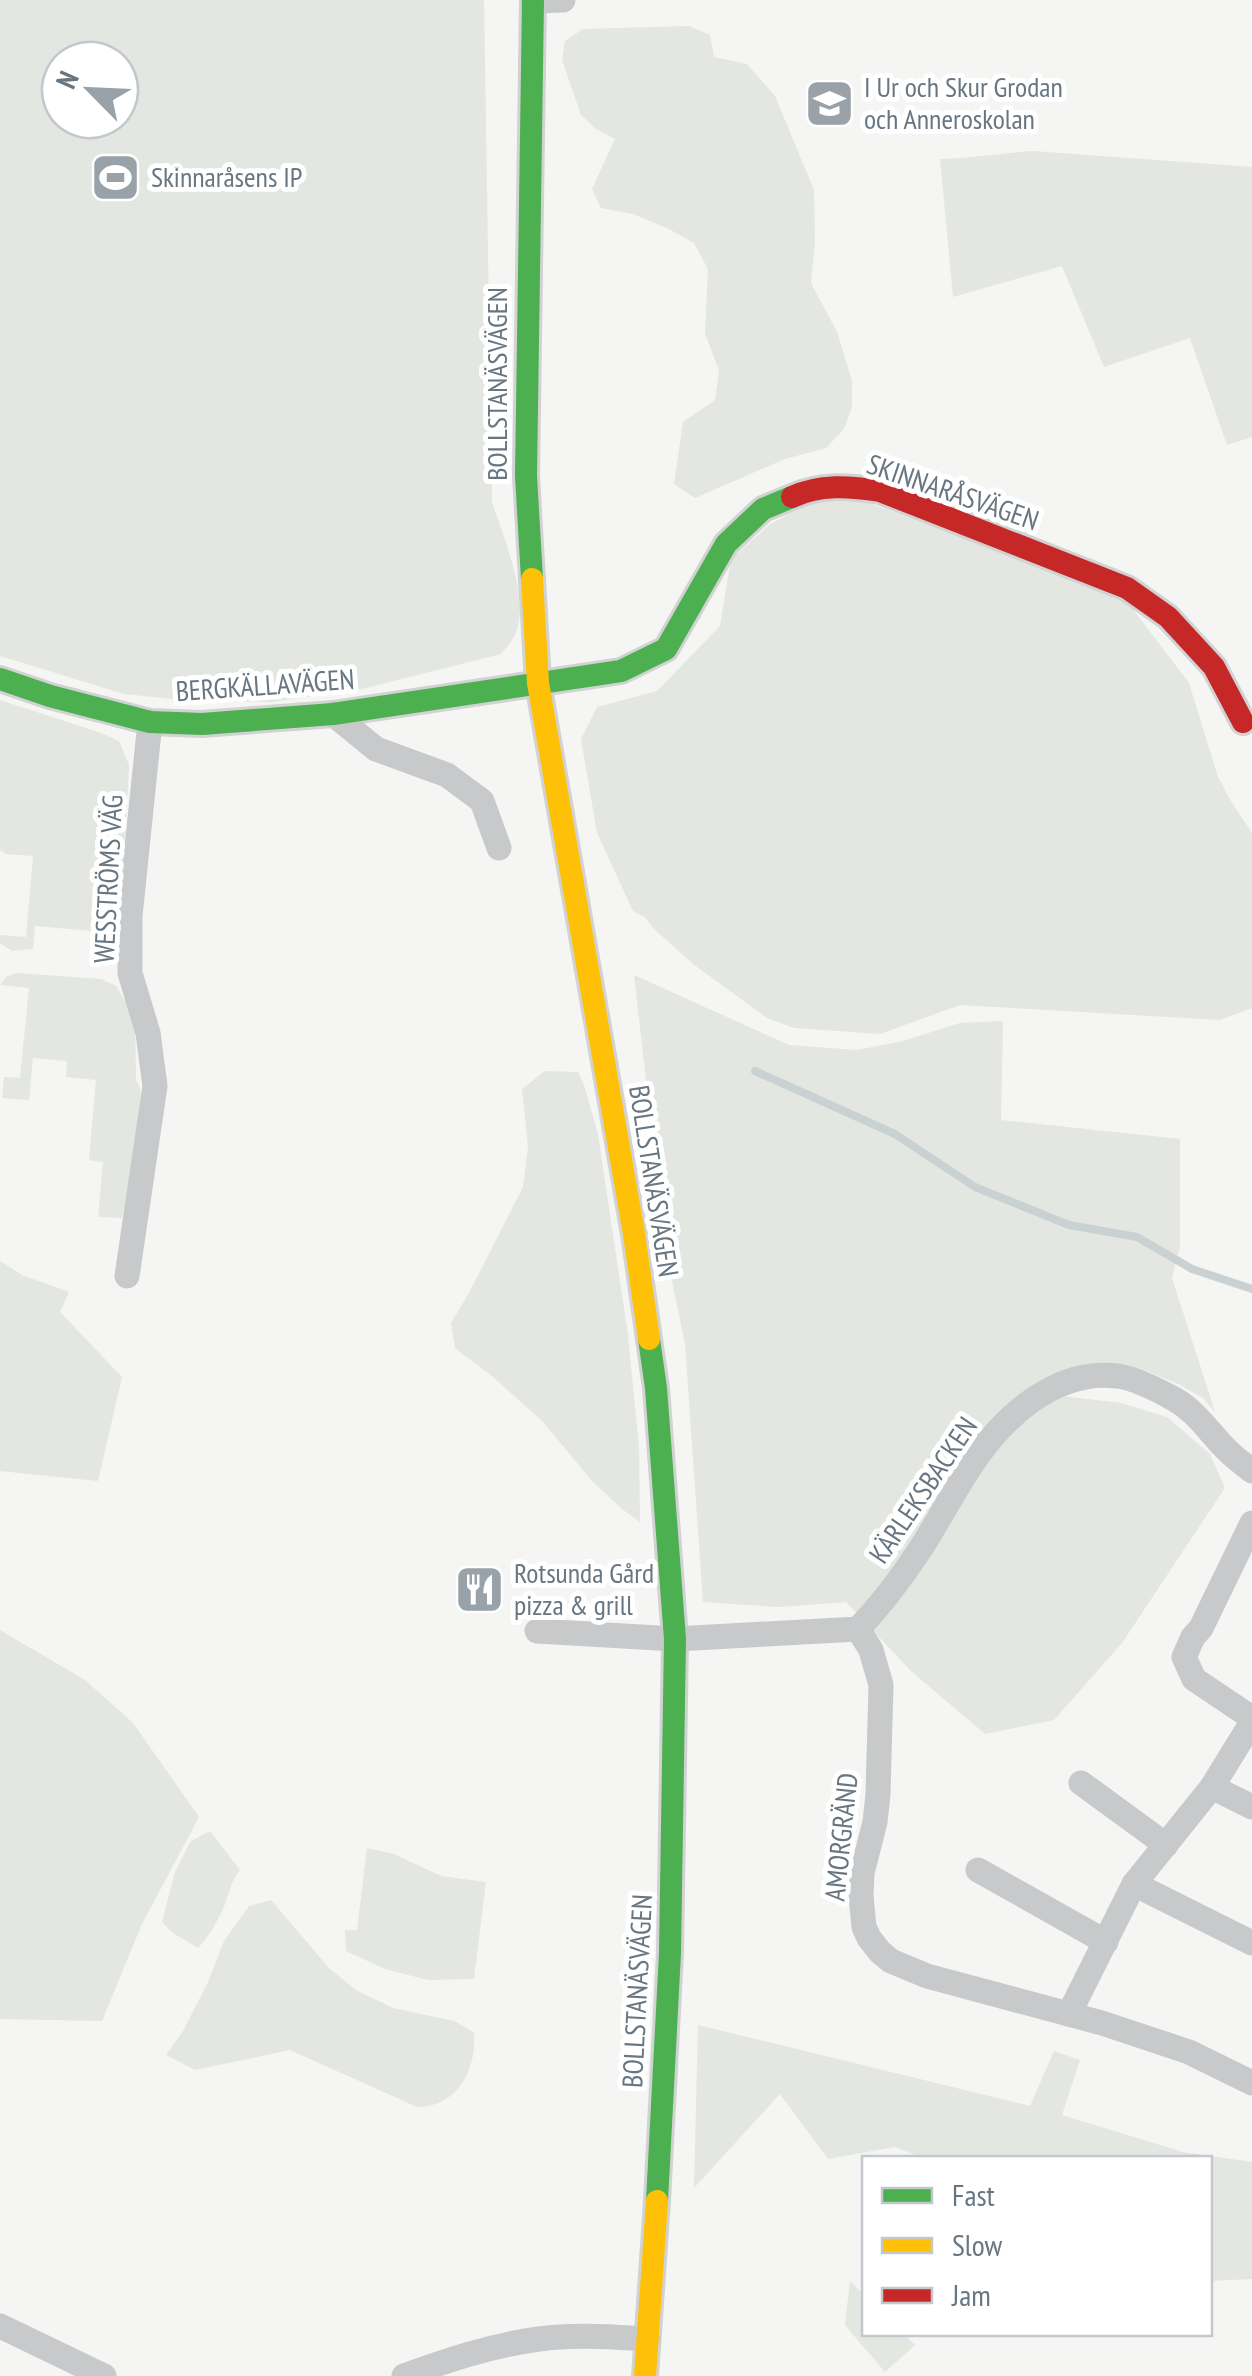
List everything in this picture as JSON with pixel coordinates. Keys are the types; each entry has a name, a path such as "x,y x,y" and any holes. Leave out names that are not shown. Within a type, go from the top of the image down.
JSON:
{"street":[{"path":"533,1 562,0"},
{"name":"BOLLSTANÄSVÄGEN","path":"533,1 526,476 538,683 654,1369 675,1639 670,1953 645,2376"},
{"name":"SKINNARÅSVÄGEN","path":"538,683 621,671 666,649 726,544 764,509 809,489 850,486 880,491 1127,588 1168,617 1214,667 1243,722"},
{"name":"BERGKÄLLAVÄGEN","path":"0,679 150,722 202,724 333,714 538,683"},
{"path":"333,714 376,749 448,775 482,802 499,848"},
{"name":"WESSTRÖMS VÄG","path":"126,1276 155,1086 148,1033 130,973 130,916 150,722"},
{"name":"KÄRLEKSBACKEN","path":"858,1629 885,1601 972,1464 999,1429 1028,1402 1078,1378 1122,1377 1178,1401 1252,1471"},
{"path":"1069,2014 1134,1884 1212,1787 1252,1720 1194,1679 1184,1657 1252,1523"},
{"path":"536,1631 675,1639 858,1629"},
{"name":"AMORGRÄND","path":"858,1629 871,1650 881,1685 878,1794 862,1873 862,1916 868,1938 880,1952 908,1969 1190,2052 1252,2083"},
{"path":"1081,1783 1166,1844"},
{"path":"1212,1787 1252,1807"},
{"path":"978,1870 1106,1942"},
{"path":"1134,1884 1252,1943"},
{"path":"0,2326 104,2376"},
{"path":"404,2376 497,2346 539,2339 648,2339"}],"shaded area":[{"path":"0,0 484,0 492,502 518,587 519,621 515,635 501,654 362,689 272,702 191,701 124,694 0,656"},
{"path":"689,26 710,35 714,57 747,64 775,96 814,190 811,283 837,332 852,381 852,407 844,429 826,448 785,459 695,498 674,484 683,422 715,400 719,370 705,334 708,269 694,243 633,214 601,208 592,189 615,139 581,115 562,60 565,41 583,29"},
{"path":"1033,151 1252,167 1252,437 1227,445 1190,338 1104,367 1062,266 953,297 940,159"},
{"path":"814,501 866,502 1123,596 1189,683 1218,777 1252,833 1252,1008 1220,1020 960,1005 880,1034 794,1028 767,1018 693,964 645,917 633,911 597,833 581,739 597,707 657,691 720,626 731,559 770,524"},
{"path":"0,700 119,741 129,765 119,959 103,954 104,932 35,926 33,949 12,951 0,943 0,935 26,937 33,856 0,850"},
{"path":"16,973 101,979 116,986 135,1018 136,1079 141,1091 132,1172 122,1218 98,1217 103,1162 89,1160 96,1080 66,1077 67,1061 33,1058 29,1100 2,1098 4,1077 20,1078 29,988 0,985"},
{"path":"634,975 789,1045 857,1050 960,1023 1003,1021 1001,1120 1180,1139 1180,1246 1172,1278 1215,1412 1203,1398 1178,1384 1147,1371 1110,1366 1028,1392 1121,1403 1167,1417 1210,1454 1225,1488 1122,1643 1054,1720 985,1734 911,1671 846,1602 779,1607 703,1602 685,1344 665,1247"},
{"path":"545,1071 578,1072 598,1134 628,1335 639,1448 640,1522 592,1481 542,1421 455,1348 451,1323 523,1187 528,1146 522,1089"},
{"path":"0,1261 22,1275 69,1292 60,1312 122,1377 98,1481 0,1471"},
{"path":"0,1630 85,1680 133,1723 199,1817 142,1924 102,2021 0,2019"},
{"path":"210,1831 240,1870 219,1918 198,1948 162,1922 175,1872 191,1841"},
{"path":"367,1848 394,1854 441,1876 486,1882 474,1979 428,1980 385,1969 346,1951 345,1930 357,1930"},
{"path":"271,1900 329,1968 356,1990 393,2008 454,2021 474,2032 468,2072 454,2093 431,2105 417,2107 290,2050 195,2070 166,2055 208,1982 224,1941 249,1906"},
{"path":"698,2025 1030,2106 1054,2051 1080,2060 1062,2115 1183,2152 1211,2156 918,2156 895,2147 828,2159 780,2094 694,2188"},
{"path":"1212,2156 1252,2162 1252,2279 1212,2281"},
{"path":"850,2281 862,2293 862,2336 905,2336 915,2345 885,2372 845,2325"}],"waterway":[{"path":"755,1071 895,1134 975,1187 1069,1225 1137,1237 1192,1269 1252,1289"}],"traffic: fast":[{"path":"532,579 526,476 533,0"},
{"path":"0,679 150,722 202,724 333,714 621,671 666,649 726,544 763,509 792,497"},
{"path":"649,1339 675,1639 670,1953 657,2201"}],"traffic: slow":[{"path":"532,579 538,683 649,1339"},
{"path":"645,2376 657,2201"}],"traffic: jam":[{"path":"792,497 835,487 880,491 1127,588 1168,617 1214,667 1243,722"}],"place":[{"name":"I Ur och Skur Grodan och Anneroskolan","path":"829,103"},
{"name":"Skinnaråsens IP","path":"116,177"},
{"name":"Rotsunda Gård pizza & grill","path":"479,1589"}]}
